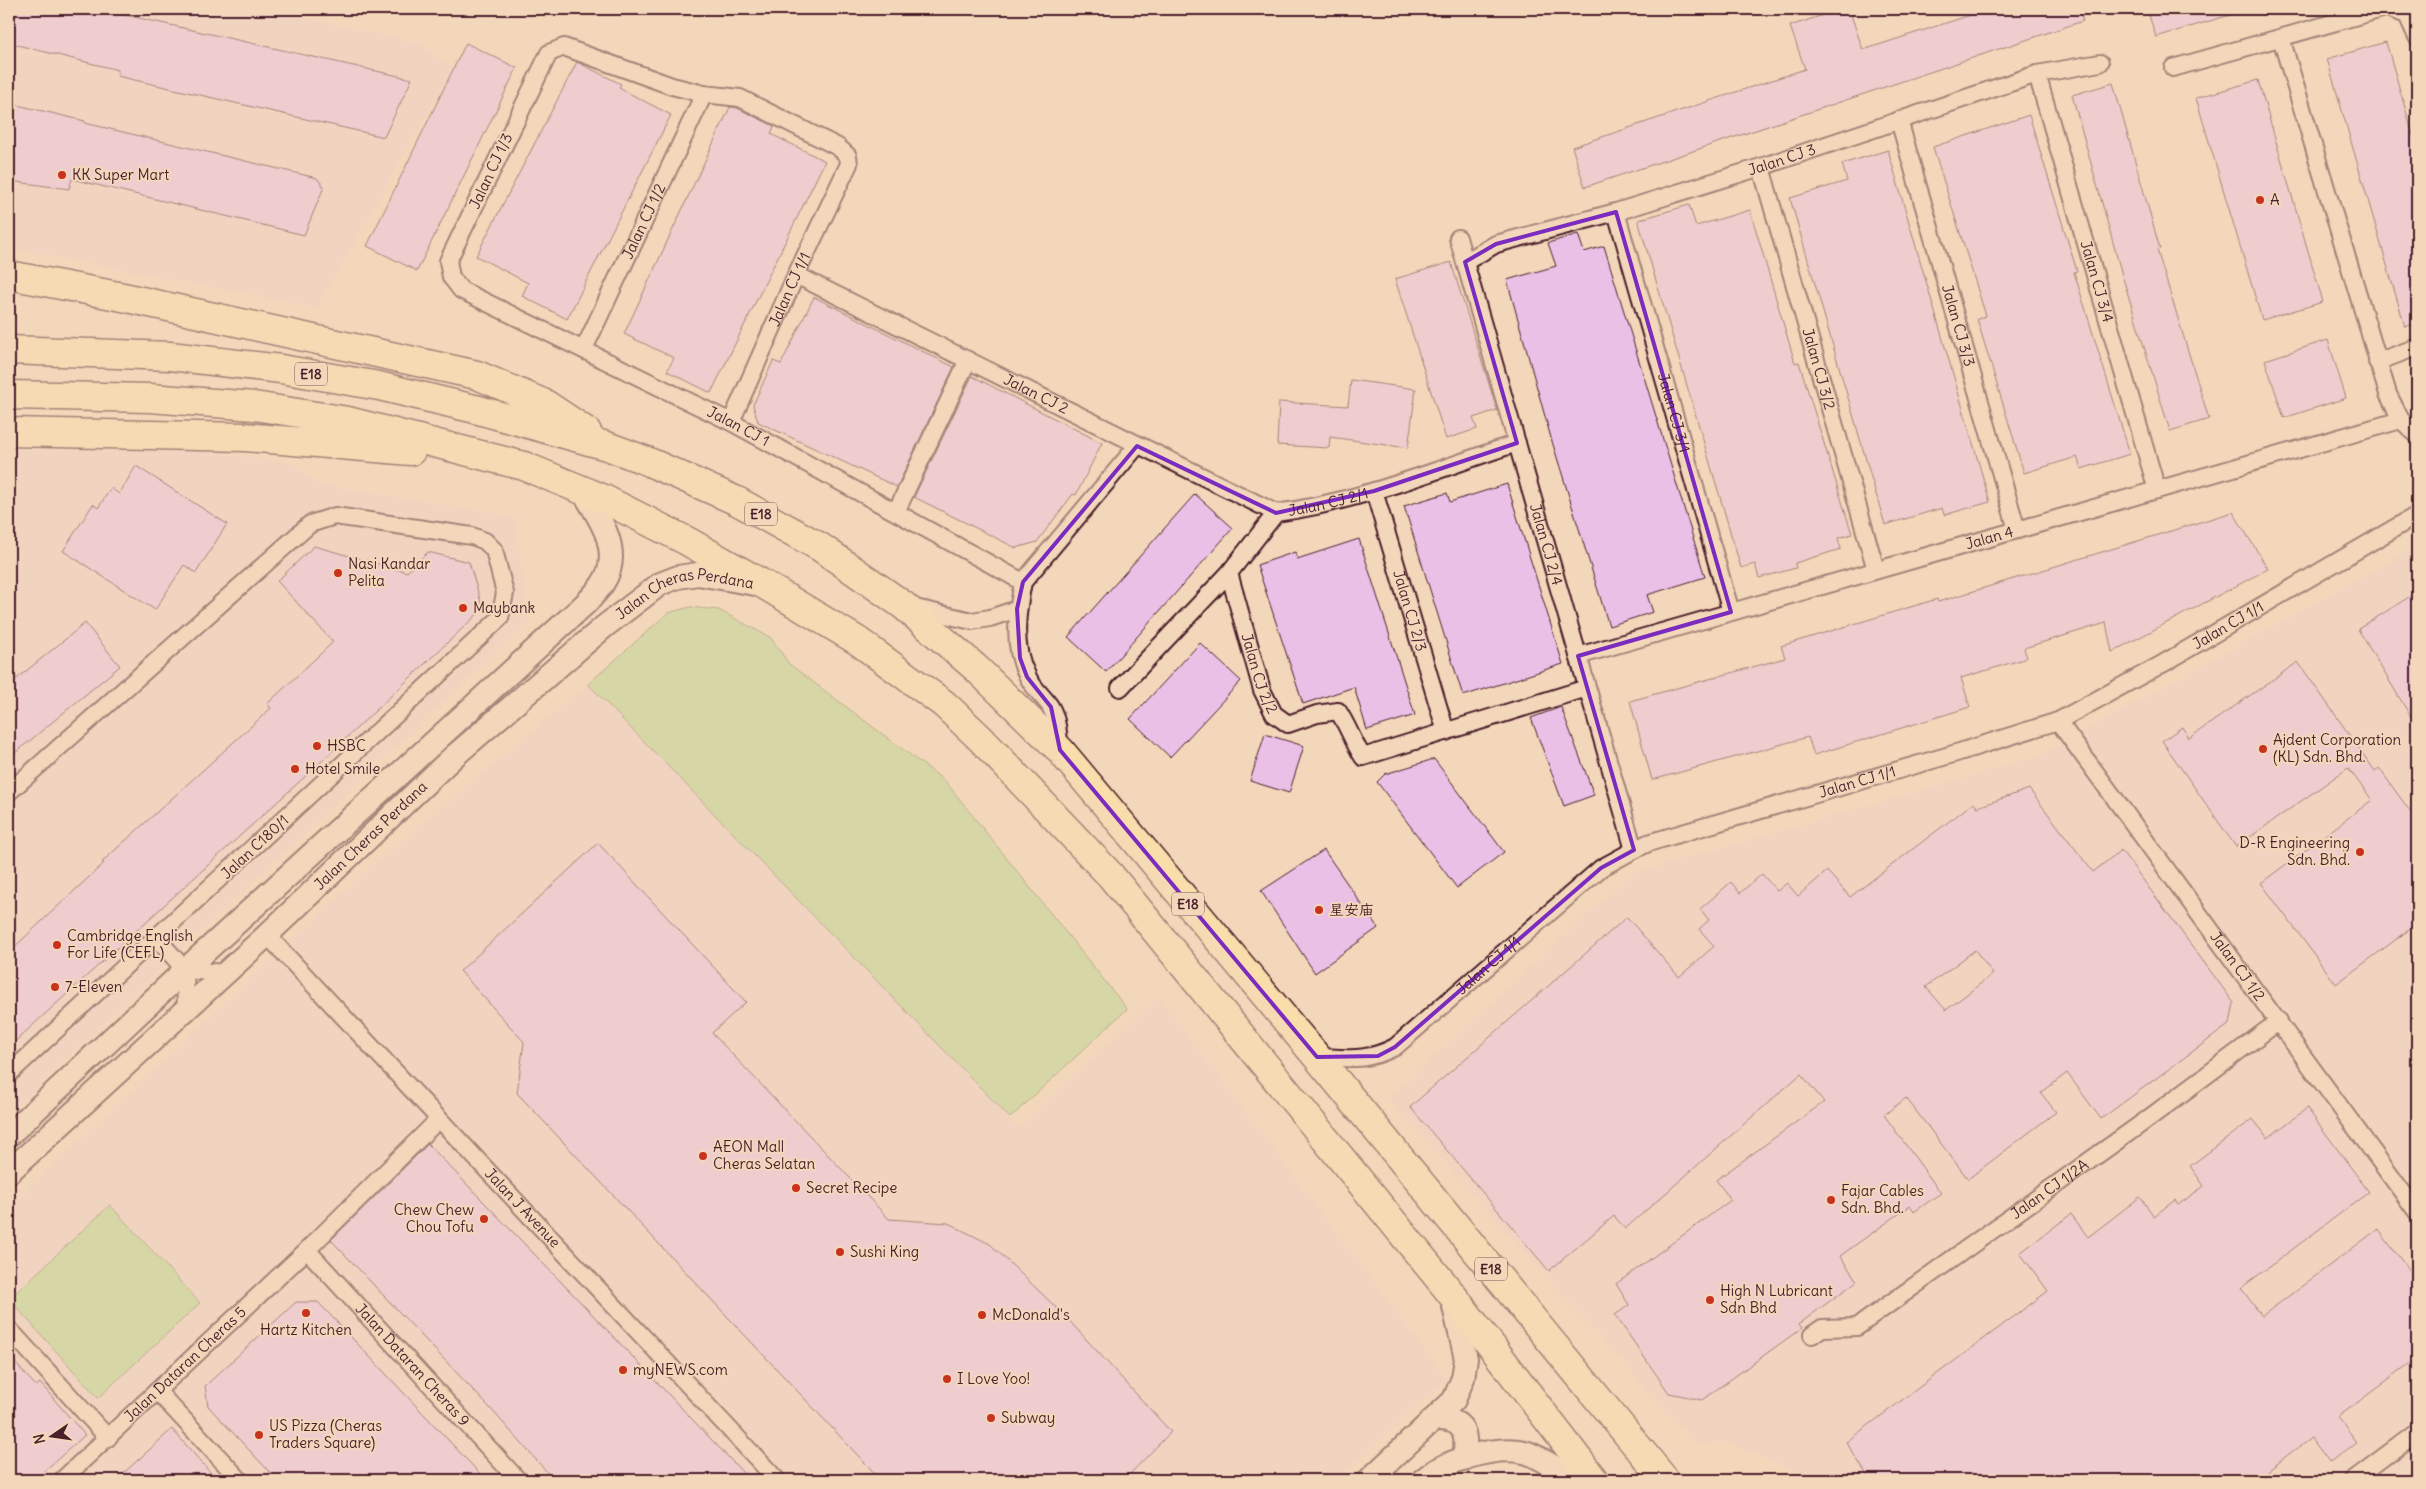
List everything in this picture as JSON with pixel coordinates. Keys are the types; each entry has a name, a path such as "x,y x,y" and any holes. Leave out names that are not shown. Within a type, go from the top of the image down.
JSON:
{"highway":[{"path":"9,275 123,297 477,375 545,404 606,446"},
{"name":"E18","path":"9,350 170,356 281,369 379,386 475,409 606,446 647,461 737,501 820,547 904,605 977,670 1060,750 1317,1057 1665,1480"},
{"path":"9,395 150,398 254,406 348,421 524,466 582,490 687,541 768,586 858,641 944,704 980,738 1111,876 1450,1292 1594,1480"},
{"path":"9,432 245,437 420,451 463,451"}],"street":[{"path":"2173,68 2382,9"},
{"path":"2390,9 2411,12 2417,37"},
{"path":"2281,38 2377,362 2388,394 2401,420 2417,434"},
{"name":"Jalan CJ 1/3","path":"451,277 448,261 541,66 549,53 564,47 672,86 704,94"},
{"name":"Jalan CJ 3","path":"1465,262 1496,244 1616,212 1760,167 2037,74 2100,63"},
{"name":"Jalan CJ 3/4","path":"2037,74 2156,490"},
{"name":"Jalan CJ 1/1","path":"704,94 740,98 767,110 838,147 848,156 849,164 796,275 731,422"},
{"name":"Jalan CJ 1/2","path":"584,349 704,94"},
{"name":"Jalan CJ 3/3","path":"1899,120 2017,530"},
{"name":"Jalan CJ 3/2","path":"1760,167 1876,570"},
{"name":"Jalan CJ 3/1","path":"1616,212 1731,612"},
{"name":"Jalan CJ 2/4","path":"1458,238 1634,850"},
{"name":"Jalan CJ 2","path":"796,275 1137,446 1276,512"},
{"name":"Jalan CJ 1","path":"451,277 461,290 731,422 1023,582"},
{"path":"2377,362 2417,348"},
{"path":"896,512 968,360"},
{"name":"Jalan 4","path":"1578,656 2401,420"},
{"name":"Jalan CJ 2/1","path":"1120,688 1229,573 1276,512 1309,508 1374,491 1517,443"},
{"path":"1060,750 1057,723 1051,708 1027,677 1020,658 1017,609 1023,582 1137,446"},
{"name":"Jalan Cheras Perdana","path":"9,1135 185,970 585,604 604,582 610,566 610,545 606,527 582,490"},
{"name":"Jalan CJ 2/3","path":"1374,491 1446,732"},
{"name":"Jalan CJ 1/1","path":"1317,1057 1357,1059 1378,1056 1396,1047 1601,868 1648,843 1950,755 2058,720 2164,663 2417,515"},
{"name":"Jalan C180/1","path":"9,792 310,524 335,516 472,536 485,541 494,550 505,593 500,618 9,1074"},
{"name":"Jalan CJ 2/2","path":"1229,573 1262,690 1274,714 1288,724 1317,714 1338,711 1347,724 1356,747 1363,757 1446,732"},
{"name":"Jalan Cheras Perdana","path":"9,1172 267,935 452,758 604,626 660,584 678,577 698,574 768,586"},
{"path":"904,605 972,621 990,618 1017,609"},
{"path":"1446,732 1587,688"},
{"name":"Jalan CJ 1/2","path":"2058,720 2417,1212"},
{"name":"Jalan J Avenue","path":"267,935 776,1480"},
{"path":"156,937 185,970 186,1009"},
{"path":"185,970 226,973"},
{"name":"Jalan CJ 1/2A","path":"1812,1335 1822,1328 1857,1327 2145,1121 2279,1021"},
{"name":"Jalan Dataran Cheras 5","path":"62,1480 307,1250 439,1119"},
{"name":"Jalan Dataran Cheras 9","path":"307,1250 518,1480"},
{"path":"1369,1480 1454,1400 1463,1378 1466,1359 1450,1292"},
{"path":"9,1329 108,1438"},
{"path":"157,1391 240,1480"},
{"path":"1436,1419 1450,1419 1462,1428 1467,1441 1464,1459"},
{"path":"2353,1480 2417,1432"},
{"path":"1423,1480 1432,1472 1464,1459 1493,1451 1524,1452 1574,1480"}],"highlighted area":[{"path":"1616,212 1731,612 1578,656 1634,850 1601,868 1395,1047 1378,1056 1317,1057 1060,750 1051,707 1027,677 1020,658 1017,609 1023,582 1137,446 1276,513 1374,491 1517,443 1465,262 1496,244"}],"shaded area":[{"path":"9,9 266,9 418,43 454,68 317,308 9,248"},
{"path":"177,448 289,462 318,484 514,516 529,621 9,1113 9,450"},
{"path":"2417,546 2417,1457 2387,1480 1816,1480 1724,1442 1695,1444 1388,1099 1631,874 2039,756"},
{"path":"589,683 1018,1127 1159,997 1447,1379 1336,1480 9,1480 9,1206 352,883"},
{"path":"1508,1470 1533,1474 1543,1480 1458,1480 1479,1474"}],"green space":[{"path":"690,607 719,610 771,638 789,664 945,781 1127,1009 1010,1118 588,684 668,613"},
{"path":"110,1205 200,1303 98,1398 9,1299"}],"building":[{"path":"9,9 112,9 112,12 412,79 384,137 117,76 118,70 9,43"},
{"path":"1841,9 1849,9 1863,50 1989,9 2079,9 2083,21 1585,187 1572,147 1805,69 1790,26"},
{"path":"2147,9 2236,9 2237,13 2156,37"},
{"path":"2386,42 2417,149 2417,323 2405,327 2327,59"},
{"path":"466,43 517,68 417,271 367,246"},
{"path":"577,62 621,84 619,88 671,115 567,319 522,296 528,283 476,256"},
{"name":"A","path":"2258,80 2323,302 2262,320 2196,98"},
{"path":"2113,83 2160,249 2157,250 2209,419 2170,431 2122,275 2072,95"},
{"path":"9,103 317,178 324,187 304,235 72,179 69,189 9,181"},
{"path":"730,107 737,108 774,126 771,134 825,161 711,393 667,371 674,358 624,334"},
{"path":"2029,115 2077,271 2074,272 2130,454 2081,469 2077,457 2024,473 1977,319 1986,316 1933,147"},
{"path":"1888,150 1990,502 1944,515 1942,508 1885,525 1790,198 1847,181 1842,164"},
{"path":"1689,205 1696,226 1750,210 1795,363 1799,362 1852,534 1838,538 1841,549 1795,563 1796,568 1759,578 1755,564 1741,568 1638,220"},
{"path":"1578,234 1584,252 1604,246 1705,577 1647,595 1653,612 1609,626 1551,438 1507,280 1556,266 1548,243"},
{"path":"1451,262 1497,410 1473,418 1477,429 1446,439 1395,279"},
{"path":"814,297 954,367 897,487 758,422 753,405 773,361 781,364"},
{"path":"2328,340 2346,398 2284,418 2265,360"},
{"path":"972,376 1102,443 1076,495 1073,494 1037,542 1016,548 914,497"},
{"path":"1351,380 1416,389 1408,448 1330,437 1329,448 1277,445 1279,402 1348,406"},
{"path":"136,466 227,524 196,573 184,565 155,610 63,551 93,504 98,508 111,488 119,494"},
{"path":"1507,484 1563,664 1463,696 1404,506 1447,493 1450,502"},
{"path":"1195,494 1233,528 1106,672 1068,637"},
{"path":"2233,512 2268,569 2112,652 2106,623 2024,648 2027,658 1961,678 1970,707 1814,755 1808,737 1652,780 1630,701 1785,658 1781,646 1937,599 1938,602"},
{"path":"1359,539 1415,715 1367,730 1354,687 1303,704 1257,565 1295,552 1297,559"},
{"path":"314,546 407,572 428,552 469,562 483,609 321,762 9,1047 9,952 104,863 102,862 271,708 267,704 333,642 277,581"},
{"path":"2417,592 2417,727 2358,629"},
{"path":"85,623 120,666 9,758 9,685"},
{"path":"1200,643 1241,681 1170,757 1130,719"},
{"path":"2298,662 2375,771 2379,768 2417,821 2417,924 2336,984 2261,883 2372,800 2348,768 2236,847 2162,741 2182,727 2189,738"},
{"path":"1561,707 1594,795 1564,806 1531,718"},
{"path":"1265,734 1304,746 1289,793 1250,781"},
{"path":"1434,759 1504,852 1457,888 1377,782 1385,774"},
{"path":"2029,789 2093,872 2121,850 2234,1003 2230,1024 2101,1119 2067,1073 2041,1093 2056,1112 1968,1179 1906,1098 1884,1115 1941,1193 1914,1212 1910,1206 1840,1256 1857,1281 1799,1324 1802,1328 1702,1400 1669,1393 1615,1315 1629,1305 1616,1284 1731,1200 1716,1180 1824,1102 1801,1074 1625,1229 1614,1216 1549,1271 1410,1107 1627,917 1679,977 1714,946 1699,929 1709,920 1700,909 1731,882 1740,893 1762,874 1777,891 1787,883 1798,896 1827,871 1850,897 1973,803 1978,807","holes":["1975,950 1993,974 1946,1010 1926,987"]},
{"name":"AEON Mall Cheras Selatan","path":"598,843 746,1002 712,1033 889,1219 948,1223 990,1244 1064,1315 1171,1432 1124,1480 881,1480 517,1093 524,1042 460,971"},
{"name":"星安庙","path":"1324,850 1378,928 1315,973 1261,891"},
{"path":"2307,1108 2369,1192 2241,1288 2262,1316 2378,1229 2417,1281 2417,1358 2338,1417 2357,1442 2330,1463 2311,1438 2256,1480 1870,1480 1846,1442 2048,1291 2020,1253 2071,1214 2088,1237 2140,1197 2154,1216 2175,1200 2178,1205 2204,1186 2190,1166 2253,1119 2268,1138"},
{"path":"428,1144 750,1480 554,1480 489,1407 331,1240"},
{"path":"296,1302 318,1302 486,1480 277,1480 208,1406 205,1386"},
{"path":"9,1356 36,1386 40,1383 85,1435 34,1480 9,1480"},
{"path":"172,1429 217,1480 116,1480"}],"place":[{"name":"KK Super Mart","path":"62,175"},
{"name":"A","path":"2260,200"},
{"name":"Nasi Kandar Pelita","path":"338,573"},
{"name":"Maybank","path":"463,608"},
{"name":"HSBC","path":"317,746"},
{"name":"Ajdent Corporation (KL) Sdn. Bhd.","path":"2263,749"},
{"name":"Hotel Smile","path":"295,769"},
{"name":"D-R Engineering Sdn. Bhd.","path":"2360,852"},
{"name":"星安庙","path":"1319,910"},
{"name":"Cambridge English For Life (CEFL)","path":"57,945"},
{"name":"7-Eleven","path":"55,987"},
{"name":"AEON Mall Cheras Selatan","path":"703,1156"},
{"name":"Secret Recipe","path":"796,1188"},
{"name":"Fajar Cables Sdn. Bhd.","path":"1831,1200"},
{"name":"Chew Chew Chou Tofu","path":"484,1219"},
{"name":"Sushi King","path":"840,1252"},
{"name":"High N Lubricant Sdn Bhd","path":"1710,1300"},
{"name":"Hartz Kitchen","path":"306,1313"},
{"name":"McDonald's","path":"982,1315"},
{"name":"myNEWS.com","path":"623,1370"},
{"name":"I Love Yoo!","path":"947,1379"},
{"name":"Subway","path":"991,1418"},
{"name":"US Pizza (Cheras Traders Square)","path":"259,1435"}]}
